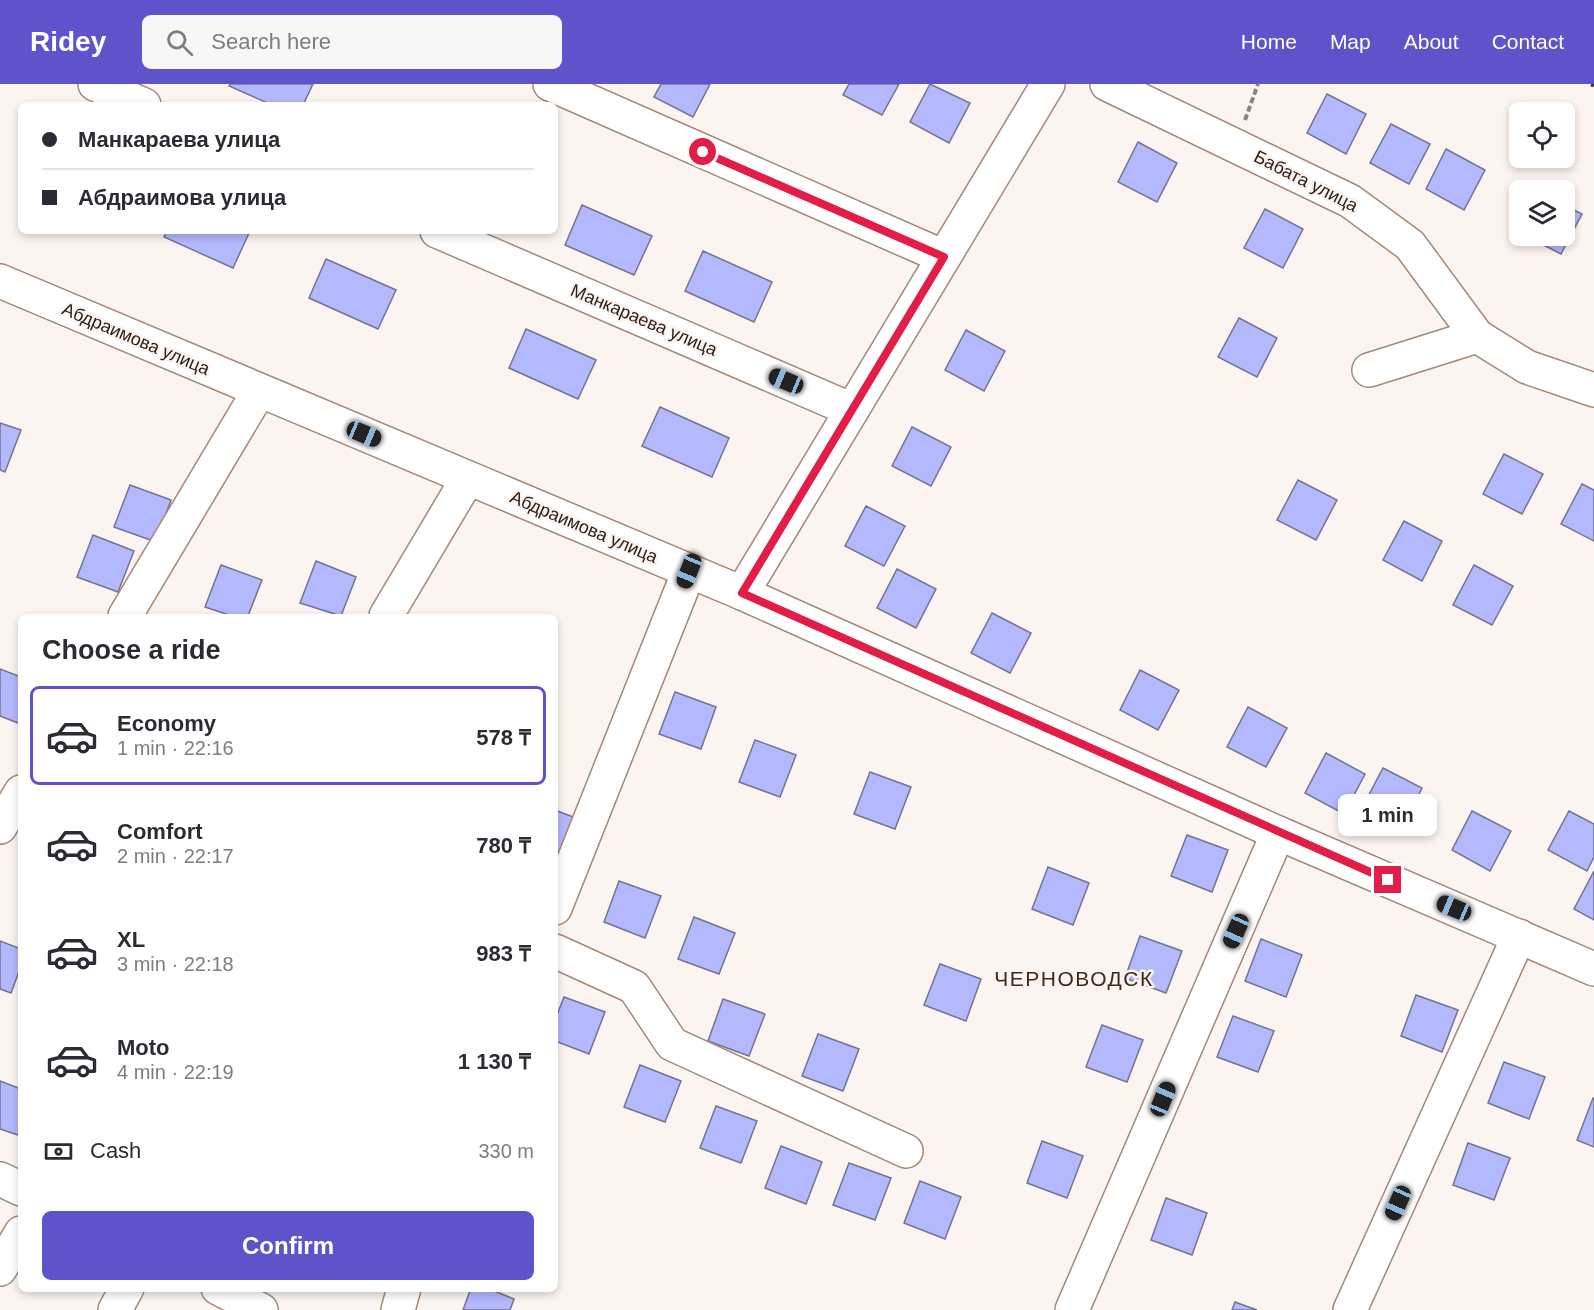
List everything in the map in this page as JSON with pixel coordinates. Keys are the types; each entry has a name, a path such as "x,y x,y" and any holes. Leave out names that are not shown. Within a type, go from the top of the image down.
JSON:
{"street":[{"path":"95,84 137,102"},
{"path":"550,84 944,257"},
{"path":"742,593 1048,84"},
{"name":"Бабата улица","path":"1107,84 1350,201 1410,245 1477,336 1527,367 1594,390"},
{"name":"Манкараева улица","path":"444,234 852,410"},
{"name":"Абдраимова улица","path":"3,288 259,390 742,593 1278,833 1594,969"},
{"path":"1369,370 1477,336"},
{"path":"126,614 259,390"},
{"path":"387,614 468,478"},
{"path":"558,900 689,571"},
{"path":"0,827 18,797"},
{"path":"1072,1310 1278,833"},
{"path":"1350,1310 1519,936"},
{"path":"558,952 634,987 672,1044 906,1151"},
{"path":"0,1179 18,1188"},
{"path":"0,1269 18,1238"},
{"path":"115,1310 125,1292"},
{"path":"226,1292 261,1310"},
{"path":"398,1310 403,1292"}],"building":[{"path":"230,84 313,84 304,102 265,102 229,86"},
{"path":"661,84 710,84 693,117 654,97"},
{"path":"849,84 899,84 882,115 843,95"},
{"path":"930,84 970,103 949,143 910,122"},
{"path":"1327,94 1366,114 1346,154 1307,133"},
{"path":"1391,124 1430,144 1409,184 1370,163"},
{"path":"1138,142 1177,163 1157,202 1118,182"},
{"path":"1446,149 1485,170 1464,210 1426,189"},
{"path":"582,205 652,236 634,275 565,245"},
{"path":"1265,209 1303,229 1283,268 1244,248"},
{"path":"1575,210 1582,214 1575,227"},
{"path":"166,234 249,234 233,268 164,237"},
{"path":"1545,246 1565,246 1561,254"},
{"path":"703,251 772,282 754,322 685,291"},
{"path":"326,259 396,290 378,329 309,298"},
{"path":"1239,318 1277,338 1257,377 1218,357"},
{"path":"526,329 596,360 578,399 509,368"},
{"path":"966,330 1005,351 984,391 945,370"},
{"path":"660,407 729,438 712,477 642,446"},
{"path":"0,423 21,430 5,472 0,470"},
{"path":"912,427 951,447 931,486 892,466"},
{"path":"1504,454 1543,474 1522,514 1483,494"},
{"path":"1298,480 1337,500 1316,540 1277,520"},
{"path":"1582,484 1594,490 1594,541 1561,524"},
{"path":"130,485 171,500 156,542 114,527"},
{"path":"866,506 905,526 884,566 845,546"},
{"path":"1404,521 1442,541 1422,581 1383,560"},
{"path":"93,535 134,551 118,592 77,577"},
{"path":"316,561 356,577 342,614 335,614 300,603"},
{"path":"221,565 262,580 249,614 226,614 205,607"},
{"path":"1474,565 1513,586 1492,625 1453,605"},
{"path":"897,569 936,589 916,628 877,608"},
{"path":"992,613 1031,633 1010,673 971,653"},
{"path":"0,669 18,676 18,723 0,716"},
{"path":"1140,670 1179,690 1158,730 1120,710"},
{"path":"675,692 716,707 701,749 659,734"},
{"path":"1248,707 1287,728 1266,767 1227,747"},
{"path":"755,740 796,755 780,797 739,782"},
{"path":"1326,753 1365,774 1344,814 1305,793"},
{"path":"1383,768 1422,788 1402,828 1362,808"},
{"path":"870,772 911,787 895,829 854,814"},
{"path":"558,811 581,820 565,862 558,859"},
{"path":"1472,811 1511,831 1490,871 1452,850"},
{"path":"1569,811 1594,824 1594,857 1587,871 1548,850"},
{"path":"1187,835 1228,850 1212,892 1171,876"},
{"path":"1048,867 1089,883 1073,925 1032,909"},
{"path":"1594,871 1594,920 1574,909"},
{"path":"619,881 661,896 645,938 604,922"},
{"path":"694,917 735,933 719,974 678,959"},
{"path":"1140,936 1182,951 1166,993 1125,978"},
{"path":"1261,939 1302,955 1286,997 1245,981"},
{"path":"0,941 18,948 18,974 11,993 0,989"},
{"path":"940,964 981,979 966,1021 924,1005"},
{"path":"1416,995 1458,1010 1442,1052 1401,1036"},
{"path":"564,997 605,1012 589,1054 558,1042 558,1012"},
{"path":"723,999 765,1014 749,1056 708,1041"},
{"path":"1233,1016 1274,1031 1258,1072 1217,1057"},
{"path":"1102,1025 1143,1040 1127,1082 1086,1067"},
{"path":"818,1034 859,1049 843,1091 802,1076"},
{"path":"1504,1062 1545,1077 1529,1119 1488,1103"},
{"path":"640,1065 681,1081 665,1122 624,1107"},
{"path":"0,1081 18,1088 18,1135 0,1129"},
{"path":"1594,1099 1594,1147 1577,1140"},
{"path":"716,1106 757,1121 741,1163 700,1148"},
{"path":"1042,1141 1083,1156 1067,1198 1027,1183"},
{"path":"1468,1143 1510,1158 1494,1200 1453,1185"},
{"path":"781,1146 822,1162 806,1204 765,1188"},
{"path":"849,1163 891,1178 875,1220 833,1205"},
{"path":"920,1181 961,1197 945,1239 904,1223"},
{"path":"1166,1198 1207,1213 1192,1255 1151,1240"},
{"path":"470,1292 497,1292 514,1299 510,1310 463,1310"},
{"path":"1235,1302 1257,1310 1232,1310"}],"district":[{"name":"ЧЕРНОВОДСК","path":"1074,979"}],"route":[{"path":"703,152 944,257 742,593 1388,880"}]}
